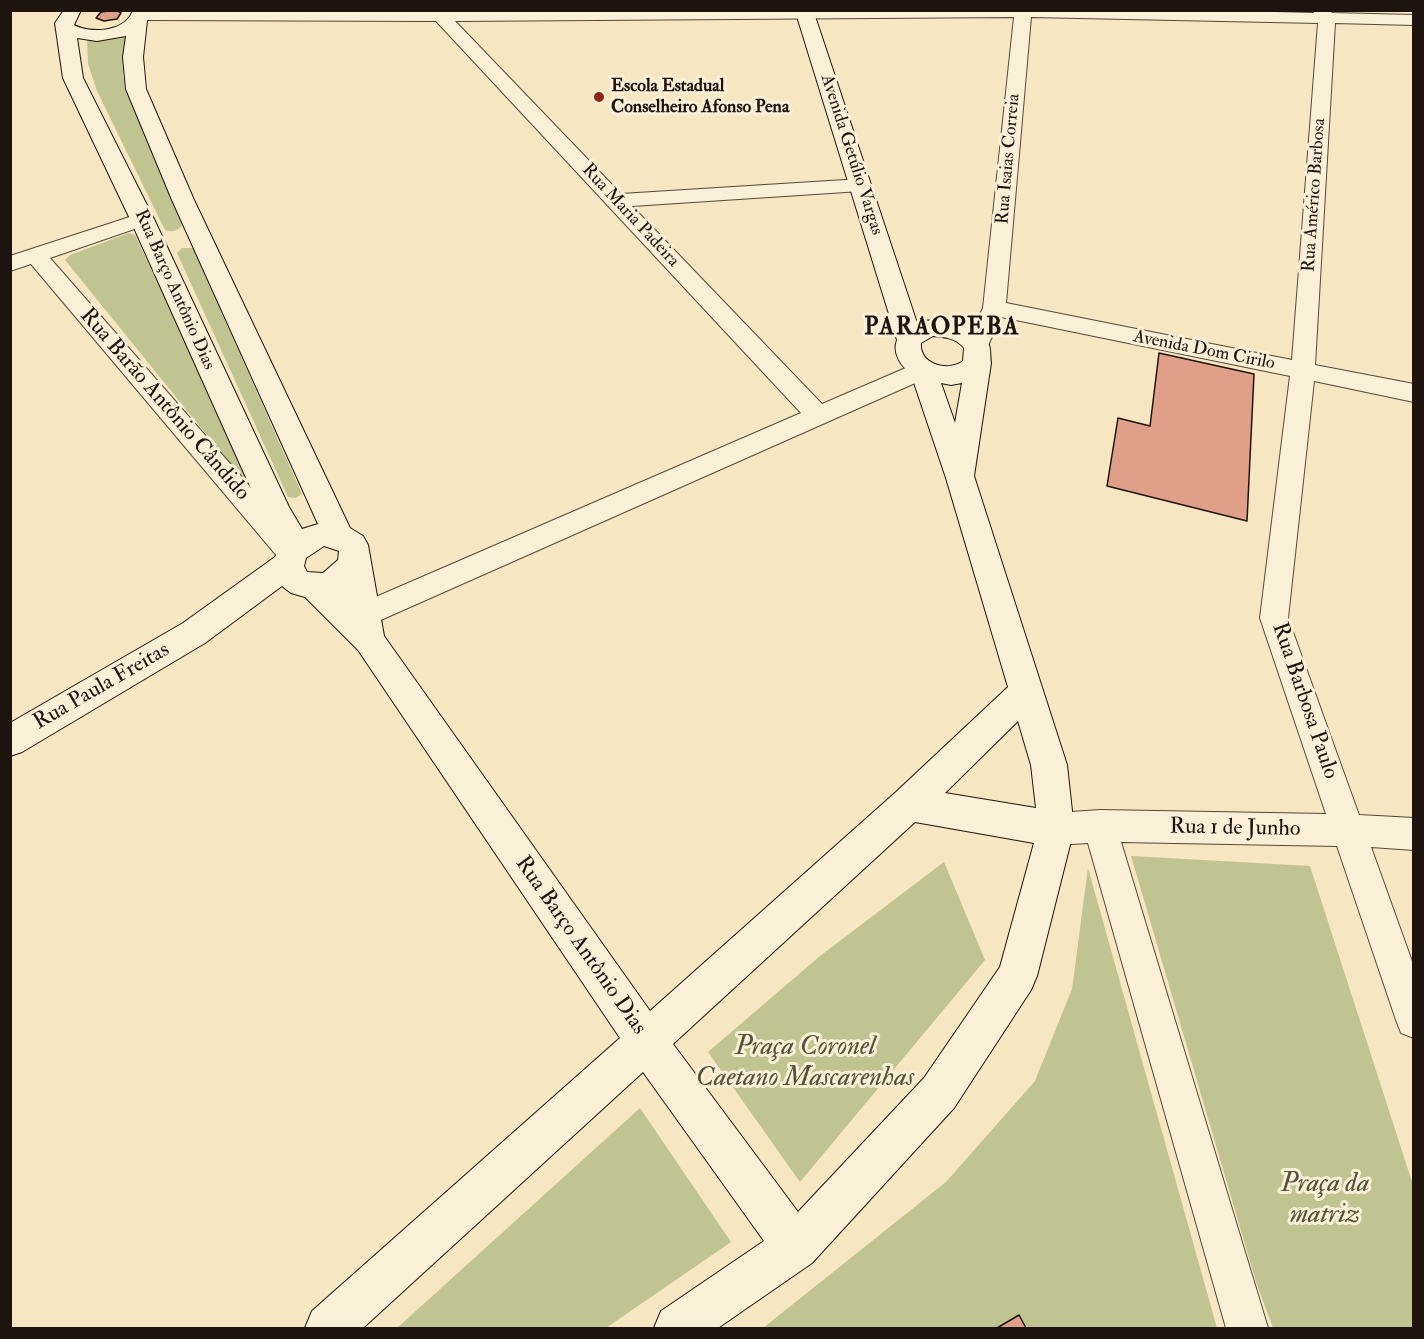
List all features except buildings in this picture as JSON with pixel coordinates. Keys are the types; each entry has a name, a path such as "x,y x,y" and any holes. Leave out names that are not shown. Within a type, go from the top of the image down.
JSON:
{"street":[{"path":"64,18 81,36 119,32 141,15 362,13 441,16 804,11 1023,11 1324,15 1413,20"},
{"name":"Avenida Getúlio Vargas","path":"804,11 909,339"},
{"name":"Rua Isaias Correia","path":"977,354 994,309 1023,11"},
{"name":"Rua Barço Antônio Dias","path":"141,15 133,57 136,89 183,200 176,239 276,512 299,567 367,627 646,1041 796,1247"},
{"name":"Rua Américo Barbosa","path":"1303,371 1324,15"},
{"name":"Rua Maria Padeira","path":"441,16 818,416"},
{"name":"Rua Barço Antônio Dias","path":"64,18 73,78 142,219 176,239 346,547 367,627"},
{"path":"616,201 861,185"},
{"path":"10,264 142,219"},
{"name":"Rua Barão Antônio Cândido","path":"36,256 299,567"},
{"path":"897,299 932,327"},
{"name":"Avenida Dom Cirilo","path":"994,309 1413,393"},
{"path":"960,478 977,354 974,341 963,332 948,327 932,327 918,331 909,339 907,350 912,361 923,370 939,375 956,375 969,371 977,354"},
{"path":"367,627 818,416 923,370"},
{"path":"678,1329 796,1247 939,1093 1017,976 1056,829 1049,765 960,478 923,370"},
{"name":"Rua Barbosa Paulo","path":"1303,371 1274,618 1413,1020"},
{"path":"317,536 346,547 350,570 340,579 299,567 317,536"},
{"name":"Rua Paula Freitas","path":"10,741 194,633 299,567"},
{"path":"329,1329 909,804 1025,693"},
{"path":"909,804 1056,829"},
{"path":"1100,826 1247,1329"},
{"name":"Rua 1 de Junho","path":"1056,829 1100,826 1349,830 1413,834"}],"green space":[{"path":"131,32 123,74 125,89 184,224 173,231 165,230 97,91 88,64 87,38"},
{"path":"129,233 135,235 261,502 65,260 70,255"},
{"path":"182,248 193,248 302,494 295,498 288,497 177,253"},
{"name":"Praça da matriz","path":"1131,856 1310,866 1413,1185 1413,1328 1273,1328 1257,1285"},
{"name":"Praça Coronel Caetano Mascarenhas","path":"944,862 985,960 800,1182 708,1052 820,956"},
{"path":"1088,868 1217,1328 763,1328 946,1182 1035,1081 1072,989"},
{"name":"Praça Coronel Caetano Mascarenhas","path":"640,1108 731,1242 606,1328 397,1328"}],"place":[{"name":"Escola Estadual Conselheiro Afonso Pena","path":"599,97"}],"district":[{"name":"PARAOPEBA","path":"942,329"}]}
